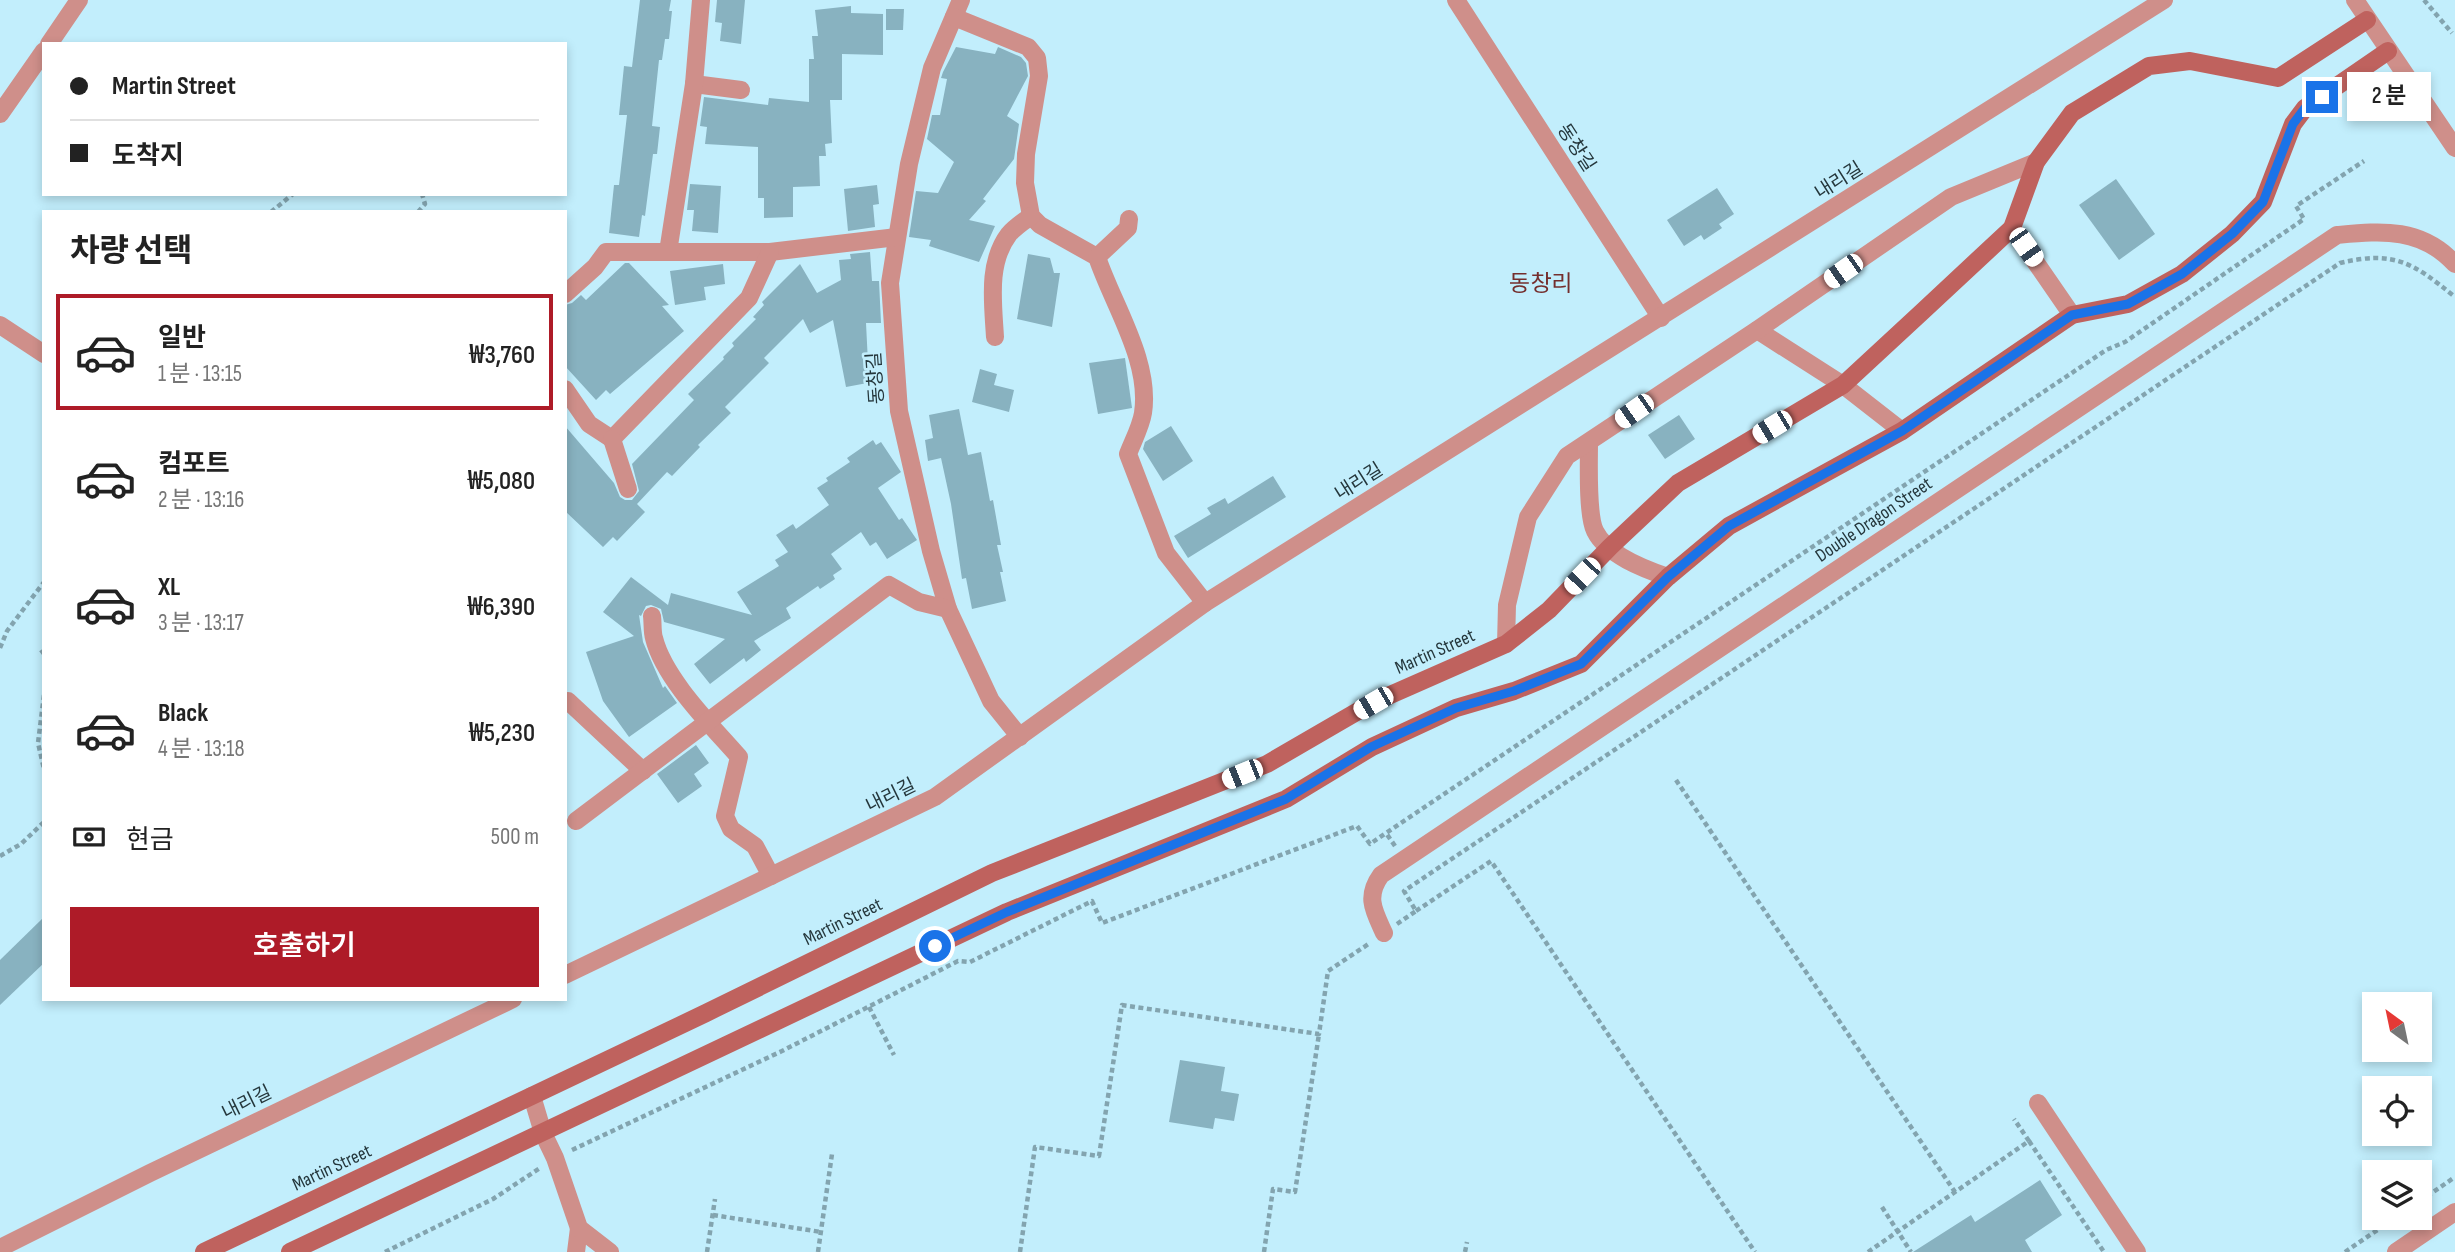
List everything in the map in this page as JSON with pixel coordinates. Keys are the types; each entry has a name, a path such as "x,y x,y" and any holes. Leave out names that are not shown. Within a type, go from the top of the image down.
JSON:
{"main road":[{"path":"2012,228 2036,162 2071,113 2149,66 2190,61 2278,78 2367,19"},
{"path":"290,1252 1007,912 1286,799 1371,747 1456,708 1514,691 1581,664 1668,577 1729,526 1902,431 2072,315 2128,304 2182,274 2232,234 2263,202 2293,124 2305,108 2388,51"},
{"name":"Martin Street","path":"204,1252 992,873 1268,764 1373,703 1506,644 1549,610 1678,483 1843,385 2012,228"}],"street":[{"path":"49,42 79,0"},
{"path":"668,252 694,85 701,0"},
{"name":"동창길","path":"1456,0 1661,318"},
{"name":"내리길","path":"567,974 936,797 1205,603 2164,0"},
{"path":"2355,0 2455,148"},
{"path":"958,8 1028,47 1037,58 1039,76 1026,154 1025,183 1031,216 1040,225 1097,257 1104,279 1129,329 1144,389 1143,414 1129,454 1166,553 1205,603"},
{"name":"동창길","path":"958,8 932,68 909,164 890,283 900,411 931,551 948,609 991,701 1020,737"},
{"path":"0,114 42,54"},
{"path":"694,85 741,90"},
{"path":"1506,644 1507,605 1528,517 1567,456 1752,334 1951,197 2036,162"},
{"path":"995,337 992,291 996,256 1010,232 1031,216"},
{"path":"1097,257 1128,228 1129,219"},
{"path":"2012,228 2072,315"},
{"name":"Double Dragon Street","path":"1384,933 1371,899 1374,884 1381,875 2337,235 2385,231 2413,236 2446,255 2455,264"},
{"path":"567,292 595,267 606,252 770,251 897,237"},
{"path":"612,439 749,298 770,251"},
{"path":"0,325 42,353"},
{"path":"1752,334 1843,385 1902,431"},
{"path":"567,392 589,424 612,439 628,488"},
{"path":"1589,443 1589,498 1594,530 1610,547 1638,567 1668,577"},
{"path":"576,821 889,585 919,602 948,609"},
{"path":"652,616 654,638 666,665 684,694 739,758 725,816 731,829 755,846 771,876"},
{"path":"568,701 643,771"},
{"name":"내리길","path":"0,1248 150,1172 509,1001"},
{"path":"532,1096 579,1228 576,1252"},
{"path":"2038,1103 2137,1252"},
{"path":"2396,1252 2455,1212"},
{"path":"579,1228 610,1252"}],"path":[{"path":"2424,0 2452,33"},
{"path":"385,1252 493,1199 555,1158 782,1051 958,961 970,962 1092,901 1102,923 1357,827 1370,844 2106,350 2125,342 2304,219 2295,206 2364,161"},
{"path":"273,210 291,196"},
{"path":"1416,911 1404,891 2340,263 2374,257 2398,260 2409,264 2455,297"},
{"path":"0,648 7,631 42,585"},
{"path":"42,711 38,743 42,760"},
{"path":"1676,780 1955,1192"},
{"path":"0,856 21,844 42,824"},
{"path":"1386,833 1418,882"},
{"path":"1264,1252 1273,1189 1295,1192 1328,971 1491,861 1755,1252"},
{"path":"1020,1252 1035,1147 1098,1156 1122,1005 1319,1034"},
{"path":"869,1007 894,1055"},
{"path":"2014,1119 2104,1252"},
{"path":"1868,1252 2029,1141"},
{"path":"820,1252 832,1154"},
{"path":"2432,1192 2455,1177"},
{"path":"707,1252 716,1199"},
{"path":"1882,1207 1911,1252"},
{"path":"713,1215 821,1232"},
{"path":"2345,1252 2377,1230"},
{"path":"1465,1252 1466,1242"}],"building":[{"path":"640,0 671,0 669,11 672,11 669,39 665,39 662,60 659,60 652,126 660,127 657,154 653,154 645,216 642,215 639,237 609,233 614,185 619,185 627,115 619,115 624,66 632,67"},
{"path":"717,0 745,0 741,44 720,41 722,23 715,22"},
{"path":"851,6 851,13 883,14 883,55 842,54 842,100 830,100 832,143 825,144 826,156 819,156 820,186 793,187 793,217 764,218 764,198 758,198 758,147 705,144 707,127 700,126 704,97 768,105 769,98 809,102 809,59 814,59 812,36 818,36 815,10"},
{"path":"886,9 904,9 903,30 886,30"},
{"path":"956,47 995,54 998,47 1021,57 1026,63 1028,76 1007,116 1019,124 1014,159 983,199 986,201 969,220 995,226 979,262 929,246 931,240 909,237 916,191 938,193 954,162 927,139 932,115 940,115 947,79 941,78"},
{"path":"2116,179 2155,234 2119,260 2079,205"},
{"path":"690,184 721,186 718,233 692,231 694,210 687,210"},
{"path":"877,185 879,204 873,205 875,227 848,231 844,189"},
{"path":"1717,188 1734,214 1719,224 1722,228 1704,240 1701,235 1684,246 1667,220"},
{"path":"870,252 872,281 879,281 881,323 866,323 868,363 874,361 878,381 846,387 833,320 810,333 803,319 764,358 769,363 725,407 731,413 698,445 700,447 672,476 667,472 637,504 645,512 617,541 613,537 603,547 567,513 567,428 614,483 620,497 632,500 639,491 632,464 694,400 688,394 724,359 734,346 732,343 756,319 753,317 764,305 762,302 800,264 817,293 841,280 839,260 851,259 850,254"},
{"path":"1028,254 1050,258 1054,273 1060,273 1052,327 1017,319"},
{"path":"625,263 629,263 669,305 662,306 684,331 610,394 606,390 596,400 567,368 567,304 581,295 586,300"},
{"path":"723,264 725,284 704,287 706,300 675,305 670,271"},
{"path":"1125,358 1132,408 1098,414 1089,363"},
{"path":"980,369 997,374 994,385 1014,390 1009,412 972,402"},
{"path":"959,409 968,455 981,452 990,501 993,500 1001,545 997,545 1003,572 1000,572 1006,601 972,609 966,578 962,579 941,458 928,461 925,440 933,438 929,415"},
{"path":"1679,415 1695,439 1665,459 1648,435"},
{"path":"1171,426 1193,461 1163,481 1143,449 1145,442"},
{"path":"873,440 876,445 881,442 901,472 878,488 899,520 902,518 917,540 887,559 876,542 870,546 861,532 831,554 842,569 833,575 835,579 820,589 818,586 786,608 791,618 754,641 761,650 746,662 744,658 710,684 694,664 725,639 664,622 661,609 646,606 641,616 639,615 643,642 663,688 665,686 677,703 629,737 603,701 586,652 634,636 603,612 631,577 668,605 671,593 752,615 737,592 779,566 775,560 788,552 776,535 793,524 796,529 829,505 817,488 828,481 826,478 850,462 847,458"},
{"path":"1273,476 1286,497 1188,558 1174,536 1211,514 1207,508 1225,498 1228,504"},
{"path":"696,745 709,763 694,774 702,786 678,803 657,774"},
{"path":"42,919 42,965 0,1005 0,960"},
{"path":"1180,1060 1225,1067 1221,1091 1239,1094 1234,1121 1215,1118 1213,1129 1169,1122"},
{"path":"2040,1180 2062,1215 2025,1240 2032,1252 1913,1252 1971,1215 1975,1222"}],"district":[{"name":"동창리","path":"1541,284"}],"route":[{"path":"935,946 1007,912 1286,799 1371,747 1456,708 1514,691 1581,664 1668,577 1729,526 1902,431 2072,315 2128,304 2182,274 2232,234 2263,202 2293,124 2305,108 2322,97"}]}
